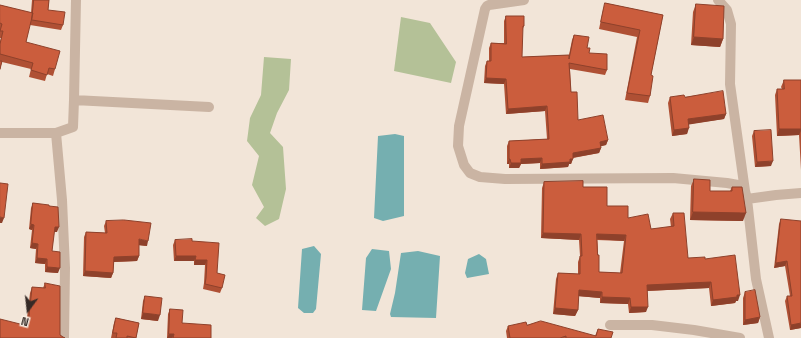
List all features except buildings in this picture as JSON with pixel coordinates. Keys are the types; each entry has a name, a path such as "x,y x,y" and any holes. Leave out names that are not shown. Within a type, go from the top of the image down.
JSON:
{"street":[{"path":"0,133 56,133 72,127 76,0"},
{"path":"524,0 489,5 486,6 485,9 459,126 458,146 464,165 470,173 480,177 505,179 673,178 738,185 746,195"},
{"path":"718,0 727,10 731,24 730,84 756,278 768,338"},
{"path":"74,100 209,106"},
{"path":"56,133 62,200 65,268 65,336 75,338"},
{"path":"746,195 801,193"},
{"path":"610,325 652,325 740,338"}],"green space":[{"path":"401,17 430,23 456,62 451,83 394,71"},
{"path":"264,57 291,59 289,90 277,113 270,133 283,147 286,189 279,219 265,226 256,218 264,207 252,185 259,156 247,141 250,118 261,95"}],"water":[{"path":"395,134 404,136 404,216 383,221 374,218 378,136"},
{"path":"314,246 321,254 316,309 313,313 304,313 298,308 302,249"},
{"path":"372,249 389,251 391,269 376,311 362,310 366,258"},
{"path":"418,251 440,256 436,318 391,317 390,314 401,253"},
{"path":"479,254 486,259 489,274 467,278 465,273 468,259"}]}
